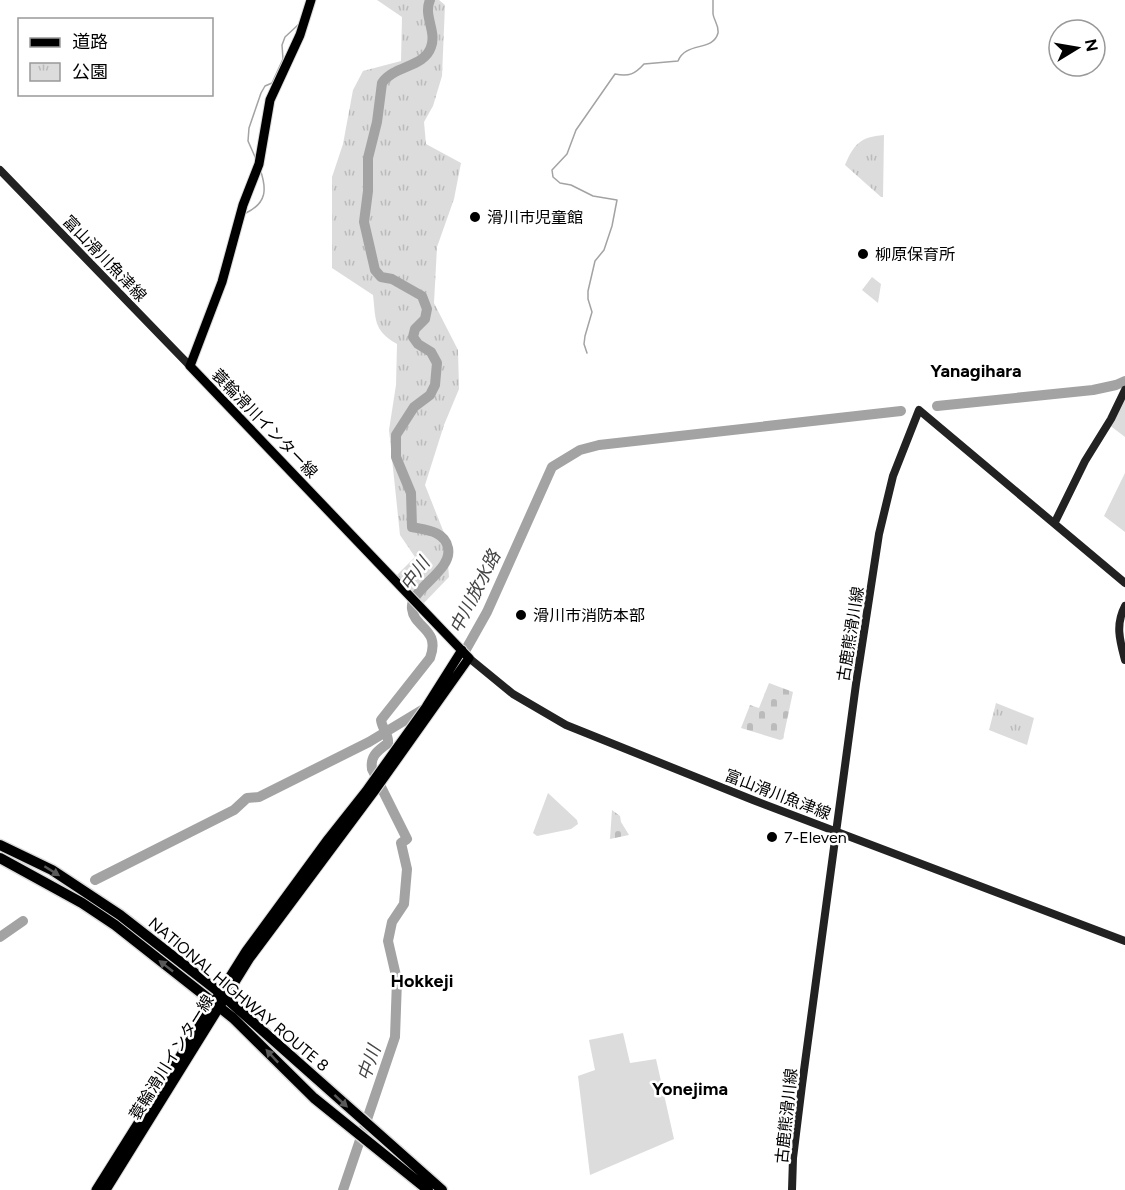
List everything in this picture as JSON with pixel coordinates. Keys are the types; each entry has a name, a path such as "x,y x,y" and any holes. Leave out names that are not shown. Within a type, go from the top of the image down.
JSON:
{"highway":[{"name":"NATIONAL HIGHWAY ROUTE 8","path":"0,845 52,870 120,915 442,1190"},
{"name":"NATIONAL HIGHWAY ROUTE 8","path":"0,858 82,903 219,1000 314,1098 428,1190"}],"main road":[{"name":"蓑輪滑川インター線","path":"106,1190 267,920 366,791 465,654 190,366 222,282 243,205 259,164 270,100 300,35 310,0"},
{"name":"富山滑川魚津線","path":"0,170 190,366"},
{"path":"1124,393 1085,461 1054,522 1125,583"},
{"name":"古鹿熊滑川線","path":"792,1190 796,1132 856,684 879,534 893,476 919,410 1054,522"},
{"path":"1125,606 1119,618 1118,631 1125,660"},
{"name":"富山滑川魚津線","path":"465,654 513,693 566,725 1125,941"},
{"name":"蓑輪滑川インター線","path":"96,1190 219,1000"}],"green space":[{"path":"377,0 439,0 445,5 442,76 433,106 424,122 426,144 461,163 454,199 437,247 434,303 458,350 459,389 444,425 425,485 446,538 449,577 423,604 394,578 415,557 400,535 389,430 396,385 397,344 384,334 377,324 373,295 332,268 332,177 343,144 353,90 363,71 401,61 402,17"},
{"path":"884,135 883,197 881,197 845,165 859,143"},
{"path":"872,277 881,284 878,303 862,290"},
{"path":"1125,393 1125,437 1108,424"},
{"path":"1125,473 1125,532 1104,516"},
{"path":"769,683 793,692 783,739 780,740 741,728 750,705 759,708"},
{"path":"996,703 1034,718 1027,745 989,730"},
{"path":"548,793 577,820 578,824 571,829 537,836 533,833"},
{"path":"612,810 620,816 629,835 610,839"},
{"path":"623,1033 630,1063 656,1059 674,1139 590,1175 578,1076 595,1070 589,1040"}],"waterway":[{"name":"中川","path":"343,1190 395,1037 397,980 388,941 392,922 404,904 407,869 401,843 407,839 372,769 372,760 388,743 381,720 430,658 432,641 414,615 413,602 448,556 448,548 443,538 429,530 412,527 411,493 396,457 396,435 414,407 430,395 435,385 437,363 431,352 418,344 413,337 415,329 425,319 427,309 422,296 392,279 381,277 375,270 364,222 368,191 368,158 377,122 382,83 387,77 416,63 427,54 432,41 428,12 430,0"},
{"path":"587,353 584,344 592,312 588,291 595,261 604,250 612,226 617,200 593,196 571,185 560,183 553,177 552,170 567,154 576,130 615,74 631,74 644,64 678,61 687,51 711,43 715,39 718,30 713,14 713,0"},
{"path":"256,159 248,141 249,128 261,93 265,86 272,83 283,59 282,45 285,37 299,24"},
{"path":"246,213 258,205 264,195 264,183 260,169"},
{"name":"中川放水路","path":"937,406 1093,390 1125,381"},
{"name":"中川放水路","path":"460,660 487,612 552,467 580,450 599,445 901,411"},
{"name":"中川放水路","path":"95,880 234,810 247,798 259,797 369,742 427,707"},
{"name":"中川放水路","path":"0,937 23,921"}],"place":[{"name":"滑川市児童館","path":"475,217"},
{"name":"柳原保育所","path":"863,254"},
{"name":"滑川市消防本部","path":"521,615"},
{"name":"7-Eleven","path":"772,837"}],"district":[{"name":"Yanagihara","path":"976,371"},
{"name":"Hokkeji","path":"422,981"},
{"name":"Yonejima","path":"690,1089"}]}
